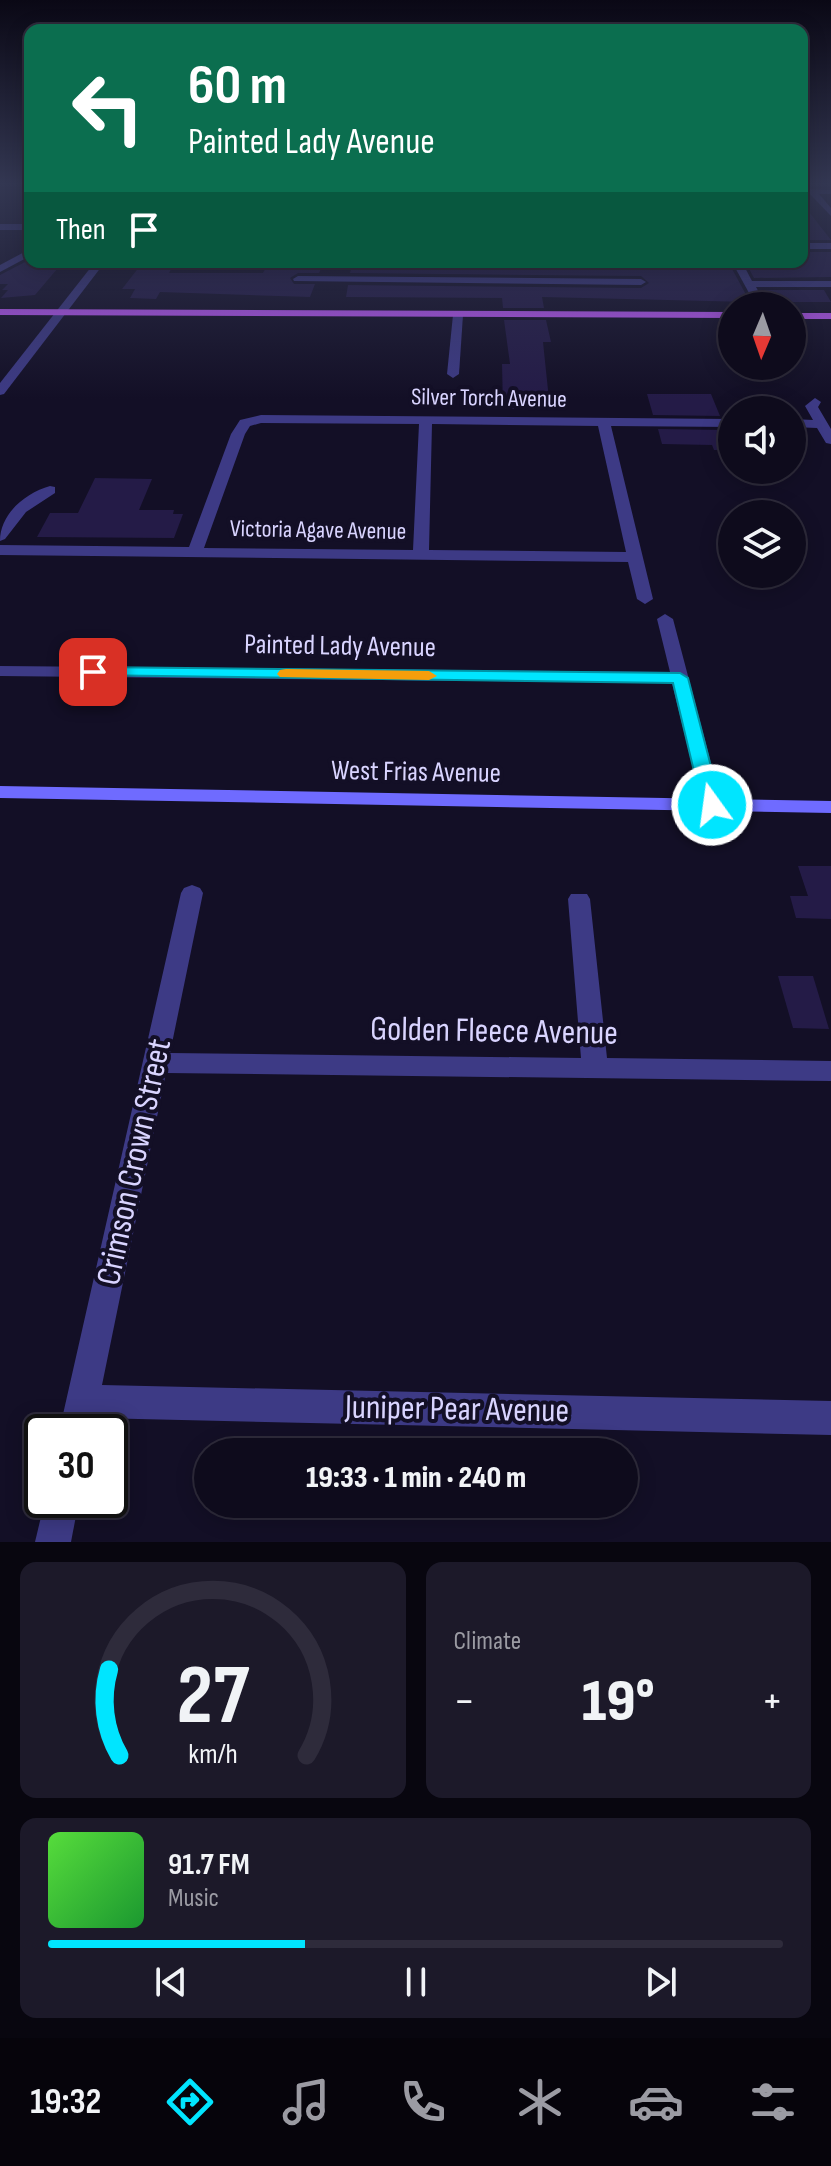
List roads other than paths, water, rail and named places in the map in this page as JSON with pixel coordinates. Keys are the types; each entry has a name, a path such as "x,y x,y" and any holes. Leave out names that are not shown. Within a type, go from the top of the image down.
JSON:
{"main road":[{"path":"0,312 718,315"},
{"path":"806,316 831,316"}],"street":[{"path":"0,269 24,255"},
{"path":"0,391 95,268"},
{"path":"740,268 754,292"},
{"path":"298,279 368,274 641,282"},
{"path":"749,284 831,284"},
{"path":"453,374 458,315"},
{"path":"831,398 811,406 831,440"},
{"path":"815,402 831,405"},
{"name":"Silver Torch Avenue","path":"195,552 238,434 245,423 261,419 718,423"},
{"path":"421,555 426,420"},
{"path":"604,422 645,599"},
{"path":"806,423 822,424"},
{"path":"0,536 9,521 32,499 50,490"},
{"name":"Victoria Agave Avenue","path":"0,550 635,557"},
{"path":"665,619 712,805"},
{"name":"Painted Lady Avenue","path":"0,671 680,678"},
{"name":"West Frias Avenue","path":"0,792 831,807"},
{"name":"Crimson Crown Street","path":"80,1414 192,893"},
{"path":"579,899 595,1067"},
{"name":"Golden Fleece Avenue","path":"156,1063 831,1071"},
{"name":"Juniper Pear Avenue","path":"128,1416 831,1418"},
{"path":"53,1542 58,1518"}]}
